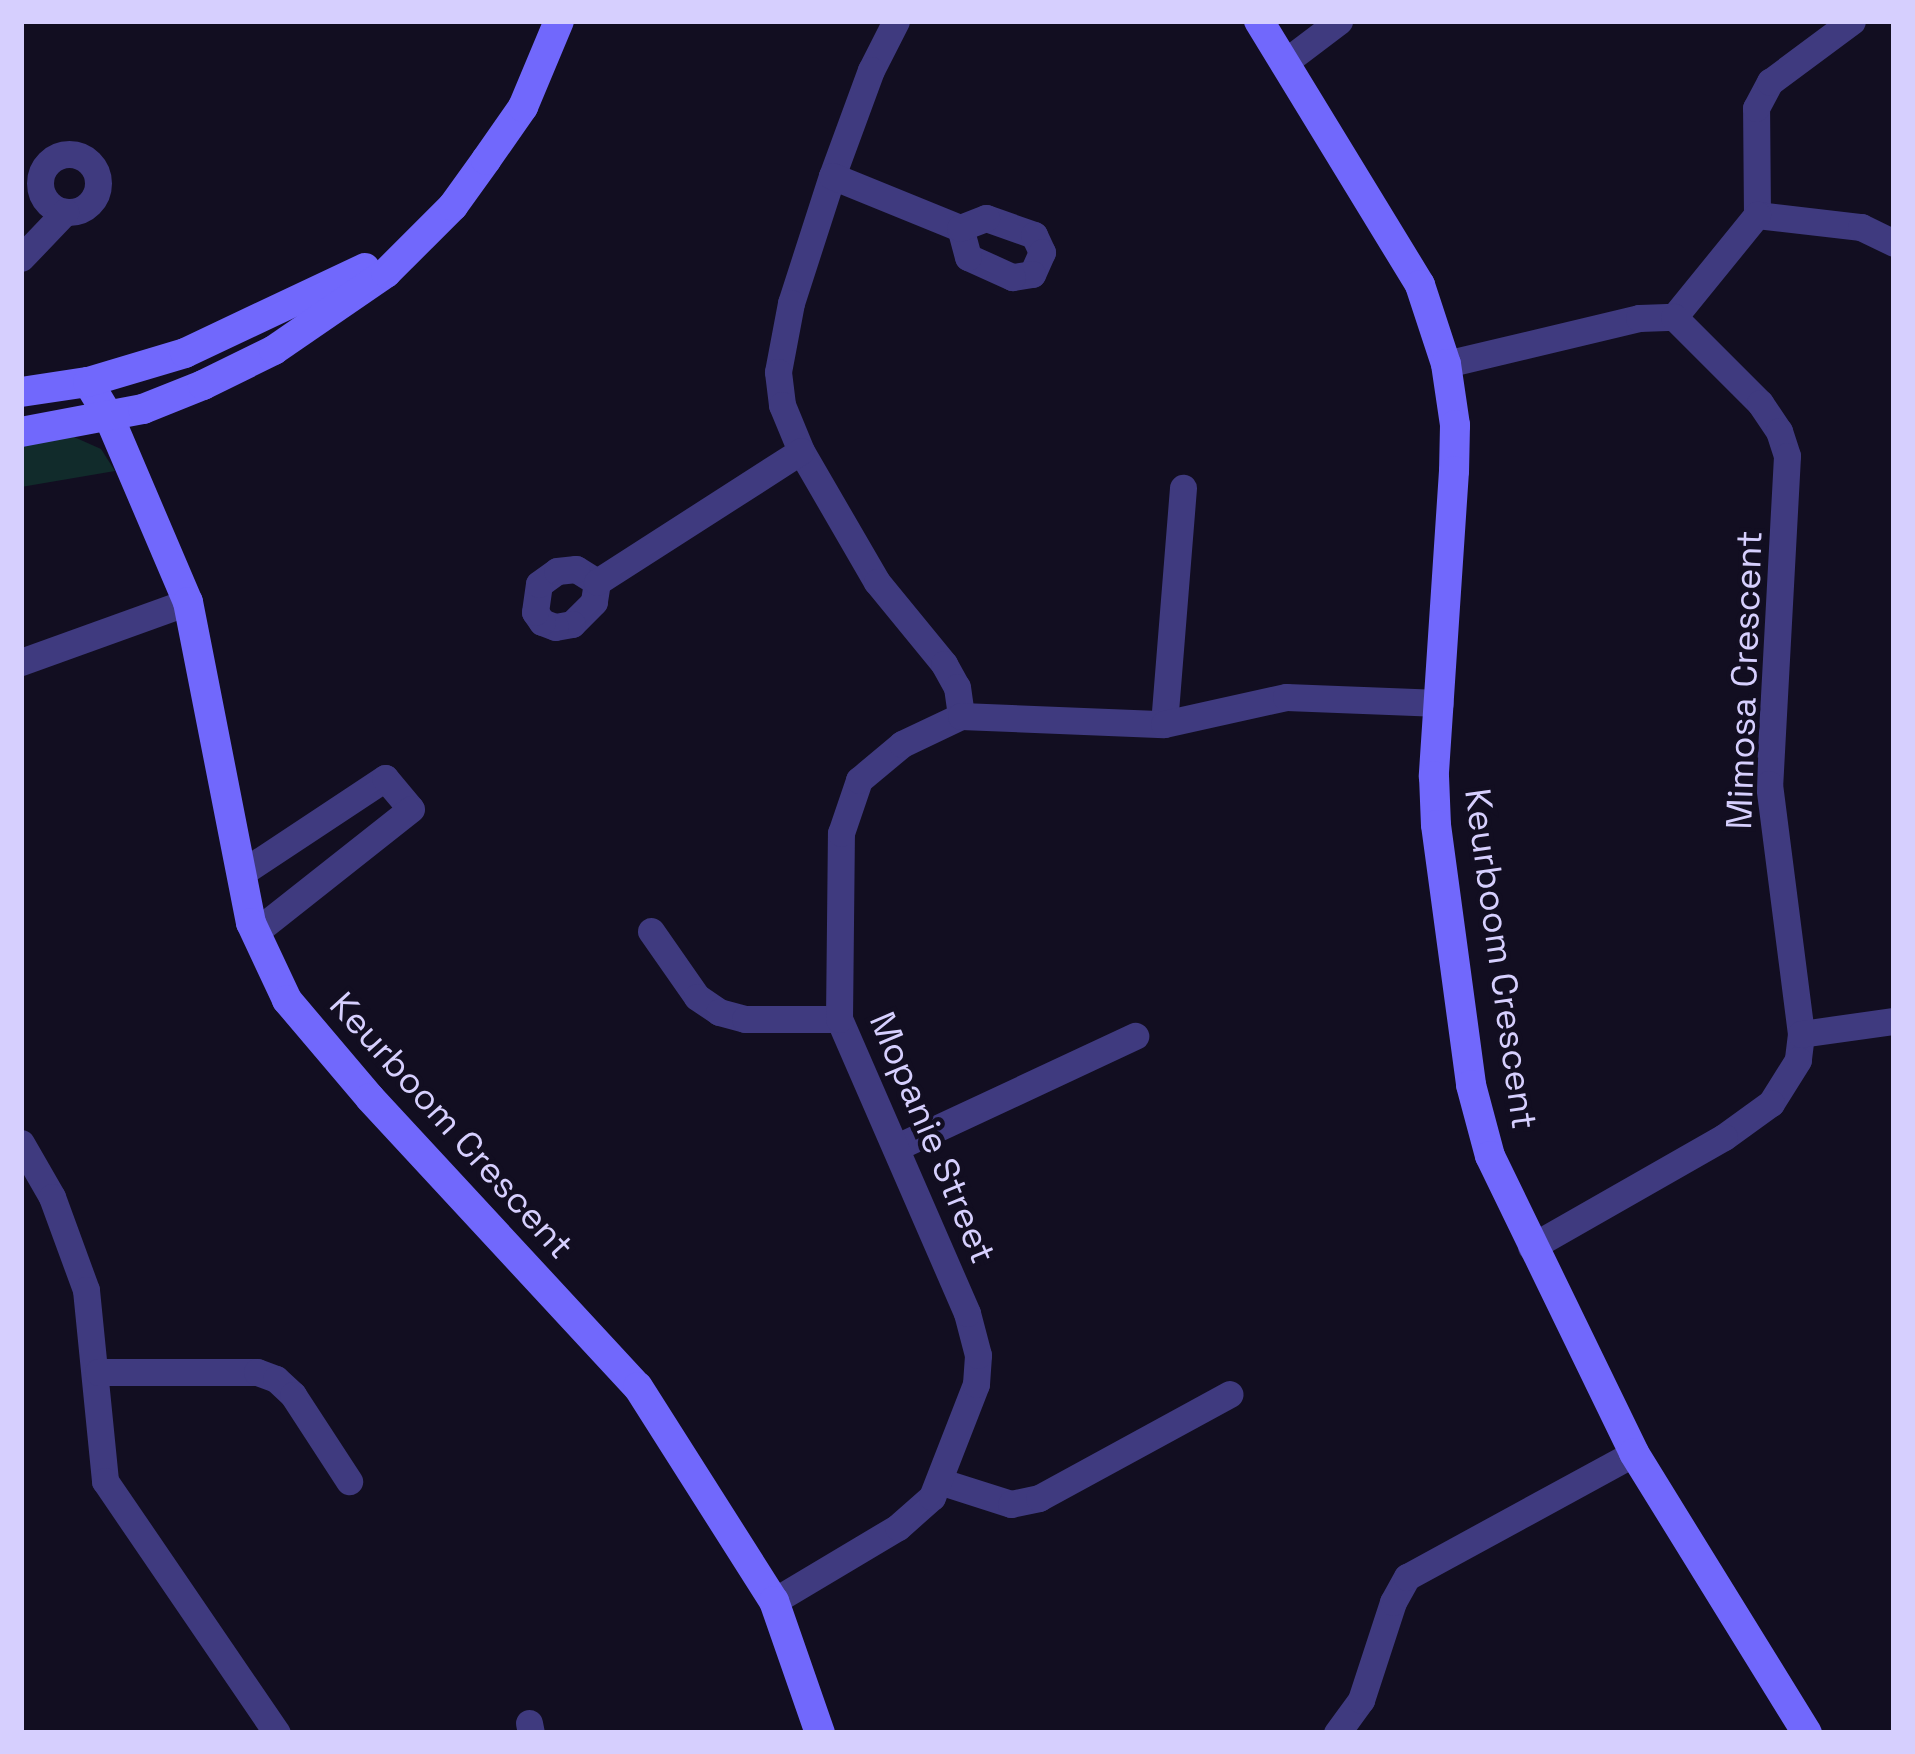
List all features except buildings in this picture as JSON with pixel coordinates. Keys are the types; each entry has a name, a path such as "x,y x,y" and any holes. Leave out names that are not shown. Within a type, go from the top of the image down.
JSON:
{"street":[{"path":"21,432 109,417 203,386 274,350 386,273 453,206 523,106 560,21"},
{"path":"896,21 871,70 832,176 791,303 778,372 782,405 801,451 877,582 944,664 957,687 961,716"},
{"name":"Keurboom Crescent","path":"1259,21 1420,285 1446,364 1455,448 1436,825 1471,1084 1490,1156 1634,1453 1807,1733"},
{"path":"1286,62 1339,21"},
{"path":"1446,364 1639,318 1674,317 1757,215 1756,108 1771,82 1852,21"},
{"path":"21,258 64,212 92,201 97,174 85,159 67,154 32,164 44,196 64,212"},
{"path":"832,176 960,229"},
{"path":"1757,215 1861,227 1894,243"},
{"path":"21,392 88,382 185,353 333,286 432,227"},
{"name":"Mimosa Crescent","path":"1531,1246 1724,1137 1771,1103 1798,1060 1801,1034 1768,784 1787,456 1779,431 1760,403 1674,317"},
{"name":"Keurboom Crescent","path":"88,382 109,417 188,602 240,874 255,932 286,1000 638,1387 774,1600 820,1733"},
{"path":"597,582 801,451"},
{"path":"1164,724 1184,488"},
{"path":"21,662 188,602"},
{"name":"Mopanie Street","path":"774,1600 898,1527 942,1482 973,1397 978,1355 967,1312 839,1019 841,833 847,804 859,780 879,760 931,727 961,716 1164,724 1286,697 1440,703"},
{"path":"240,874 385,778 411,809 255,932"},
{"path":"651,931 698,997 719,1012 745,1019 839,1019"},
{"path":"1801,1034 1894,1021"},
{"path":"897,1147 1135,1036"},
{"path":"21,1143 71,1241 86,1290 98,1372 100,1452 116,1504 277,1733"},
{"path":"98,1372 256,1372 275,1379 293,1395 350,1480"},
{"path":"942,1482 1011,1504 1039,1498 1230,1394"},
{"path":"1337,1733 1361,1700 1393,1602 1407,1577 1634,1453"}],"green space":[{"path":"74,437 101,449 115,471 21,487 21,444"}]}
